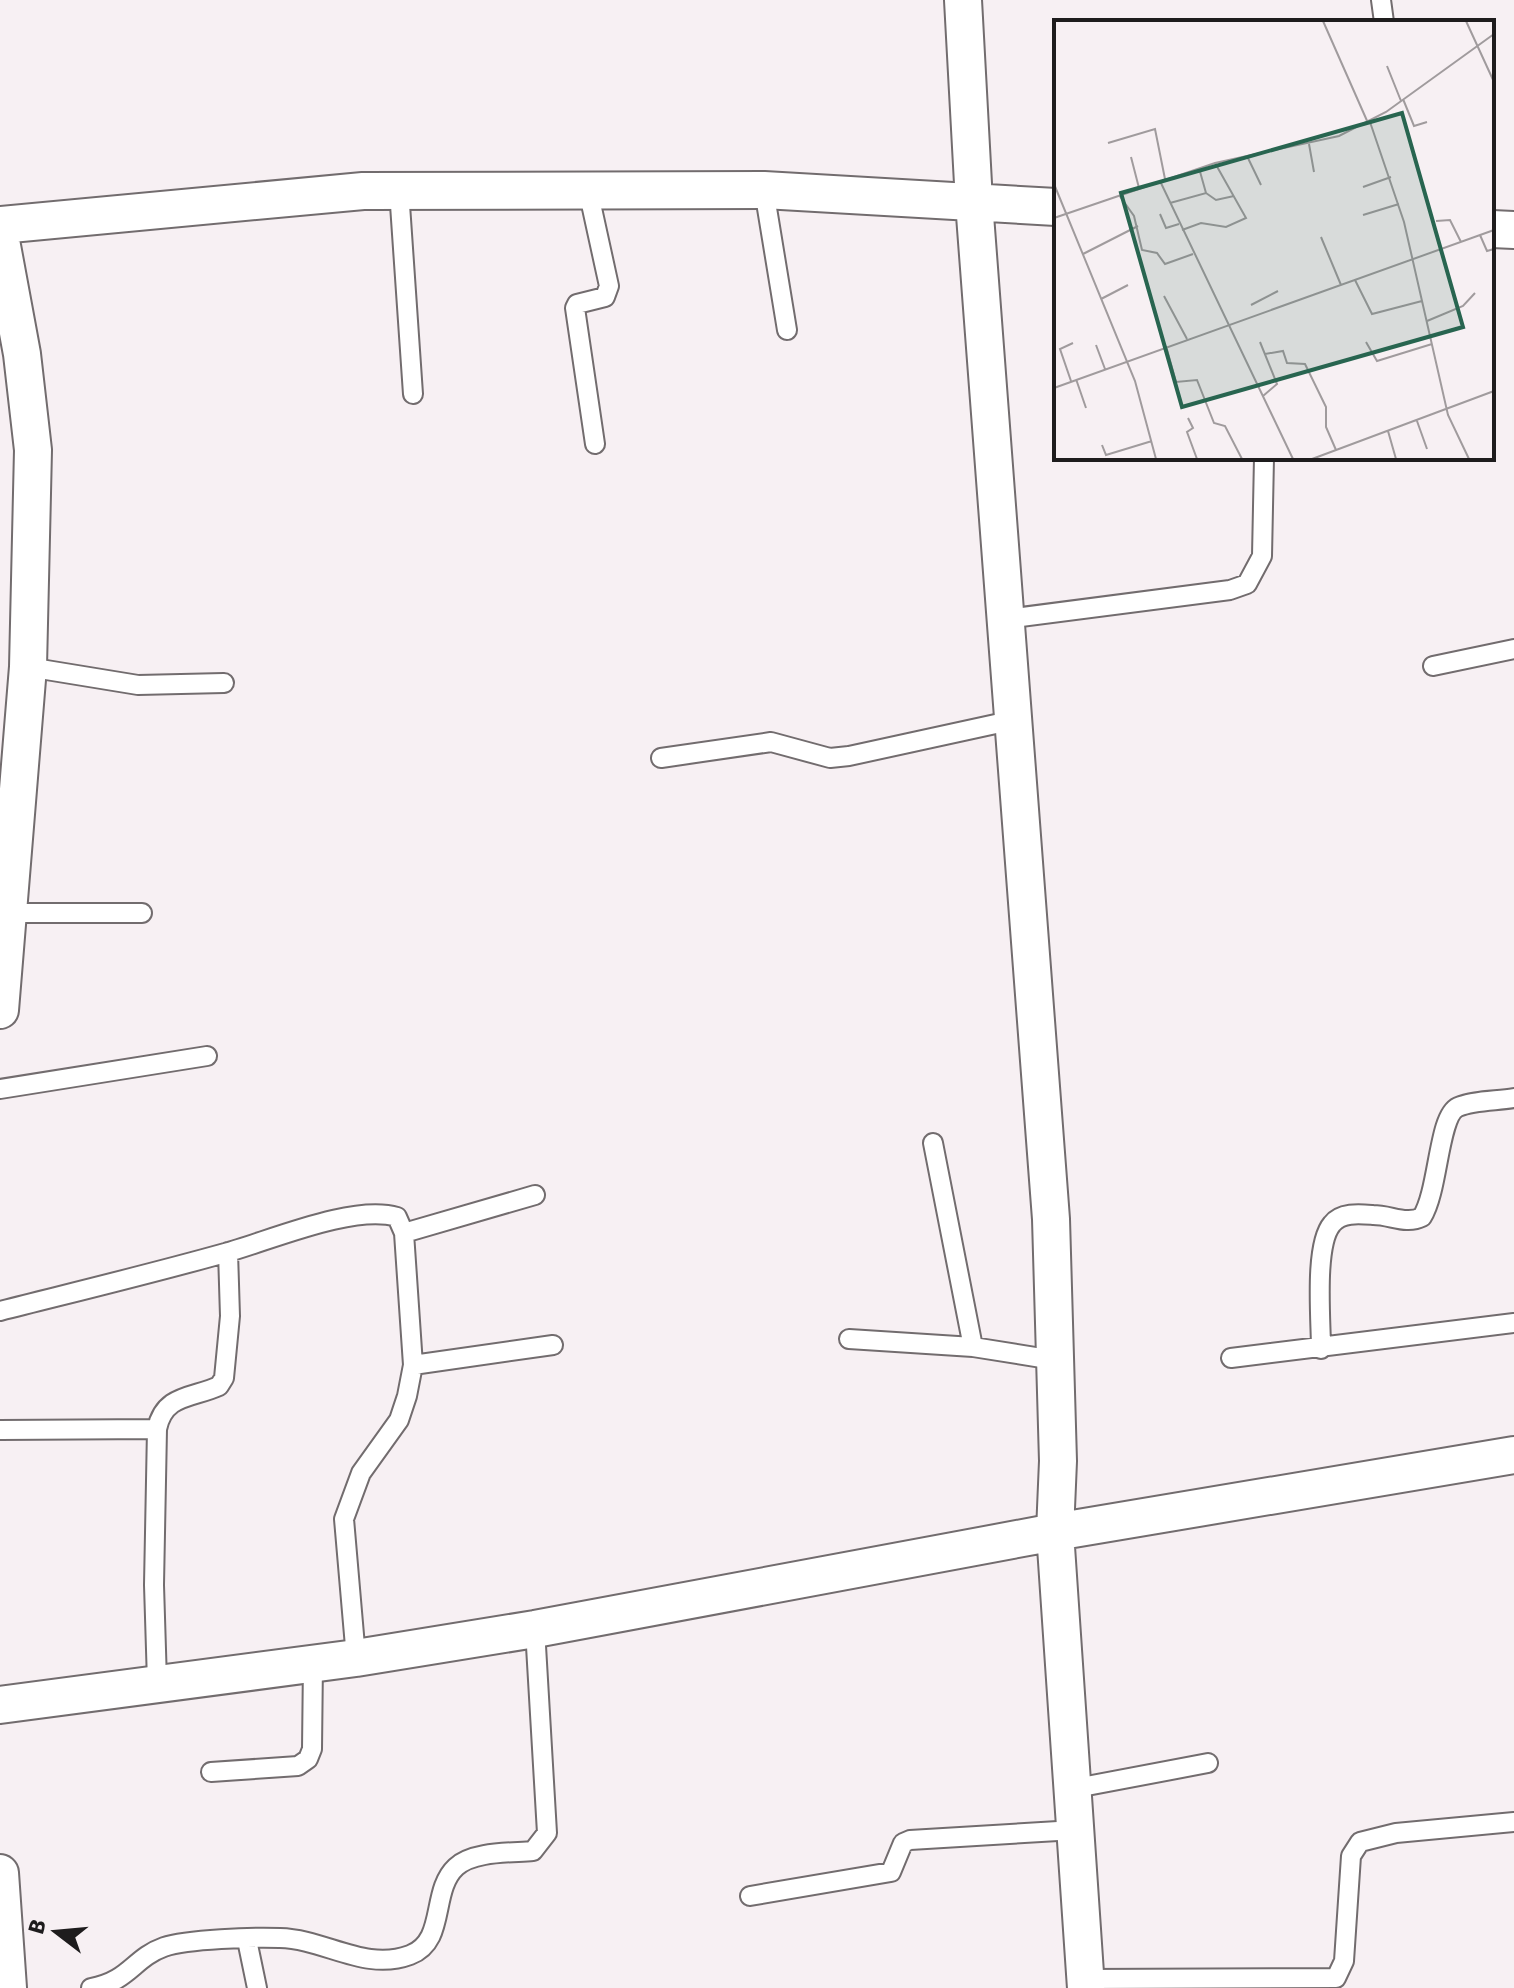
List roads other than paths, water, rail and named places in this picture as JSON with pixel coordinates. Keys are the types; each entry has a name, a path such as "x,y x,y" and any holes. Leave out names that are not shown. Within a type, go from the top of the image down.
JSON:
{"street":[{"path":"963,0 974,202 1051,1219 1058,1461 1055,1532 1085,1984"},
{"path":"0,1010 28,667 33,450 0,236 249,200 399,190 764,190 1054,207"},
{"path":"1494,229 1514,230"},
{"path":"0,1705 356,1658 535,1629 1055,1532 1514,1455"},
{"path":"0,1873 8,1988"}],"lane":[{"path":"1381,0 1384,20"},
{"path":"399,190 413,394"},
{"path":"588,190 609,286 605,297 577,304 575,308 595,444"},
{"path":"764,190 787,330"},
{"path":"1006,619 1230,590 1247,584 1262,556 1264,460"},
{"path":"1433,666 1514,649"},
{"path":"28,667 138,685 224,683"},
{"path":"661,758 771,742 830,758 849,756 1014,720"},
{"path":"9,913 142,913"},
{"path":"0,1089 207,1056"},
{"path":"1321,1349 1323,1249 1331,1224 1344,1215 1377,1214 1412,1222 1422,1217 1438,1177 1444,1122 1451,1112 1459,1106 1514,1098"},
{"path":"933,1143 973,1347"},
{"path":"404,1233 535,1195"},
{"path":"0,1311 228,1252 335,1220 381,1214 397,1217 404,1233 413,1365 399,1420 361,1473 344,1519 356,1658"},
{"path":"157,1682 154,1585 157,1429 164,1411 173,1402 219,1386 224,1378 230,1316 228,1252"},
{"path":"1231,1358 1514,1323"},
{"path":"849,1339 973,1347 1054,1360"},
{"path":"413,1365 553,1345"},
{"path":"0,1430 157,1429"},
{"path":"91,1988 123,1978 143,1959 164,1947 282,1938 310,1942 383,1963 414,1954 433,1935 442,1887 457,1865 483,1857 533,1851 547,1833 535,1629"},
{"path":"211,1772 298,1766 308,1759 312,1749 313,1662"},
{"path":"1071,1789 1208,1763"},
{"path":"1085,1984 1336,1978 1344,1961 1351,1856 1360,1842 1396,1833 1514,1822"},
{"path":"750,1896 891,1872 903,1843 910,1840 1075,1830"},
{"path":"247,1940 257,1988"}]}
